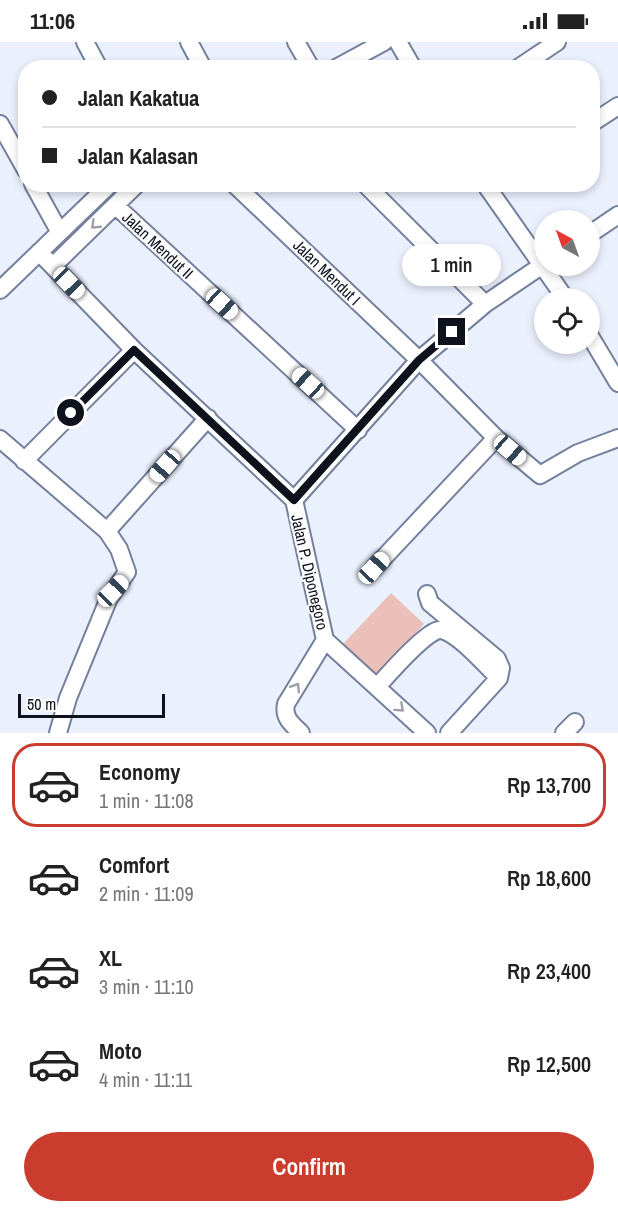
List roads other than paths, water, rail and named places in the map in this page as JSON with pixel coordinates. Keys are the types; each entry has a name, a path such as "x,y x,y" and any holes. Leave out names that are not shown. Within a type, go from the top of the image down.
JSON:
{"street":[{"path":"85,42 95,60"},
{"path":"189,42 199,60"},
{"path":"296,42 306,60"},
{"path":"351,60 384,42"},
{"path":"398,42 408,60"},
{"path":"530,60 557,42"},
{"path":"600,118 618,106"},
{"path":"0,124 18,156"},
{"path":"37,192 59,231"},
{"path":"0,290 101,192"},
{"path":"53,267 129,192"},
{"name":"Jalan Mendut I","path":"242,192 419,360 496,438 540,475 578,453 618,438"},
{"path":"373,192 485,304"},
{"path":"494,192 534,250"},
{"name":"Jalan Mendut II","path":"116,206 358,430"},
{"path":"600,227 618,215"},
{"name":"Jalan P. Diponegoro","path":"39,252 134,350 294,500 325,640 427,733"},
{"path":"294,500 419,360 485,304 534,272"},
{"path":"24,461 134,350"},
{"path":"600,353 618,383"},
{"path":"108,531 208,418"},
{"path":"374,568 496,438"},
{"path":"0,439 108,531 119,549 127,572 108,598 68,698 58,733"},
{"path":"427,594 430,603 494,655 501,668 499,678 449,733"},
{"path":"377,687 425,638 437,630 443,630 466,647 499,678"},
{"name":"Jalan P. Diponegoro","path":"301,733 289,721 285,712 286,704 325,640"}]}
